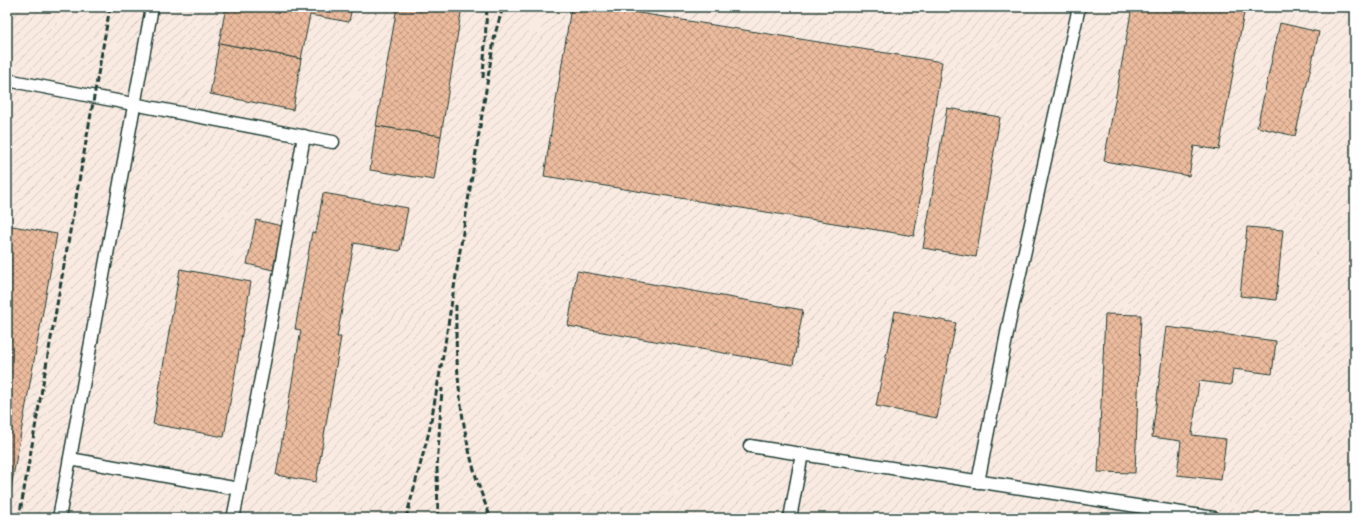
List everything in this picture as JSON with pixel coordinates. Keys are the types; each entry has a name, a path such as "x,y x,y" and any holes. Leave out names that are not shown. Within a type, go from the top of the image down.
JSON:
{"lane":[{"path":"59,518 152,7"},
{"path":"978,482 1010,318 1079,7"},
{"path":"7,80 135,103 333,142"},
{"path":"234,514 263,368 304,136"},
{"path":"750,446 1214,518"},
{"path":"790,518 802,454"},
{"path":"70,459 239,489"}],"shaded area":[{"path":"7,7 1355,7 1355,518 7,518"}],"building":[{"path":"226,7 352,7 349,22 310,15 301,59 219,43"},
{"path":"397,7 462,7 441,136 376,126"},
{"path":"571,7 602,7 942,62 914,236 544,176"},
{"path":"1132,7 1245,7 1219,150 1194,146 1189,176 1104,161"},
{"path":"1280,23 1319,32 1295,136 1257,127"},
{"path":"219,43 301,59 293,110 210,94"},
{"path":"947,108 1000,117 976,257 923,248"},
{"path":"7,122 11,123 7,145"},
{"path":"376,126 441,136 434,180 370,170"},
{"path":"323,193 408,208 400,251 354,243 337,337 341,337 316,482 276,475 301,330 295,329 312,232 316,233"},
{"path":"256,220 282,226 273,270 247,264"},
{"path":"7,225 57,234 7,510"},
{"path":"1247,227 1283,230 1276,300 1240,296"},
{"path":"180,269 251,282 224,437 153,424"},
{"path":"577,271 803,310 793,365 568,326"},
{"path":"895,311 956,323 937,418 876,406"},
{"path":"1105,314 1141,315 1135,473 1098,472"},
{"path":"1166,327 1276,341 1272,374 1233,369 1231,385 1199,381 1192,435 1226,439 1221,480 1177,475 1181,441 1152,437"}],"railway":[{"path":"19,518 110,7"},
{"path":"483,78 487,7"},
{"path":"406,518 429,432 443,356 495,34 503,7"},
{"path":"456,305 457,360 462,414 473,467 491,518"},
{"path":"438,518 437,469 442,388"}]}
